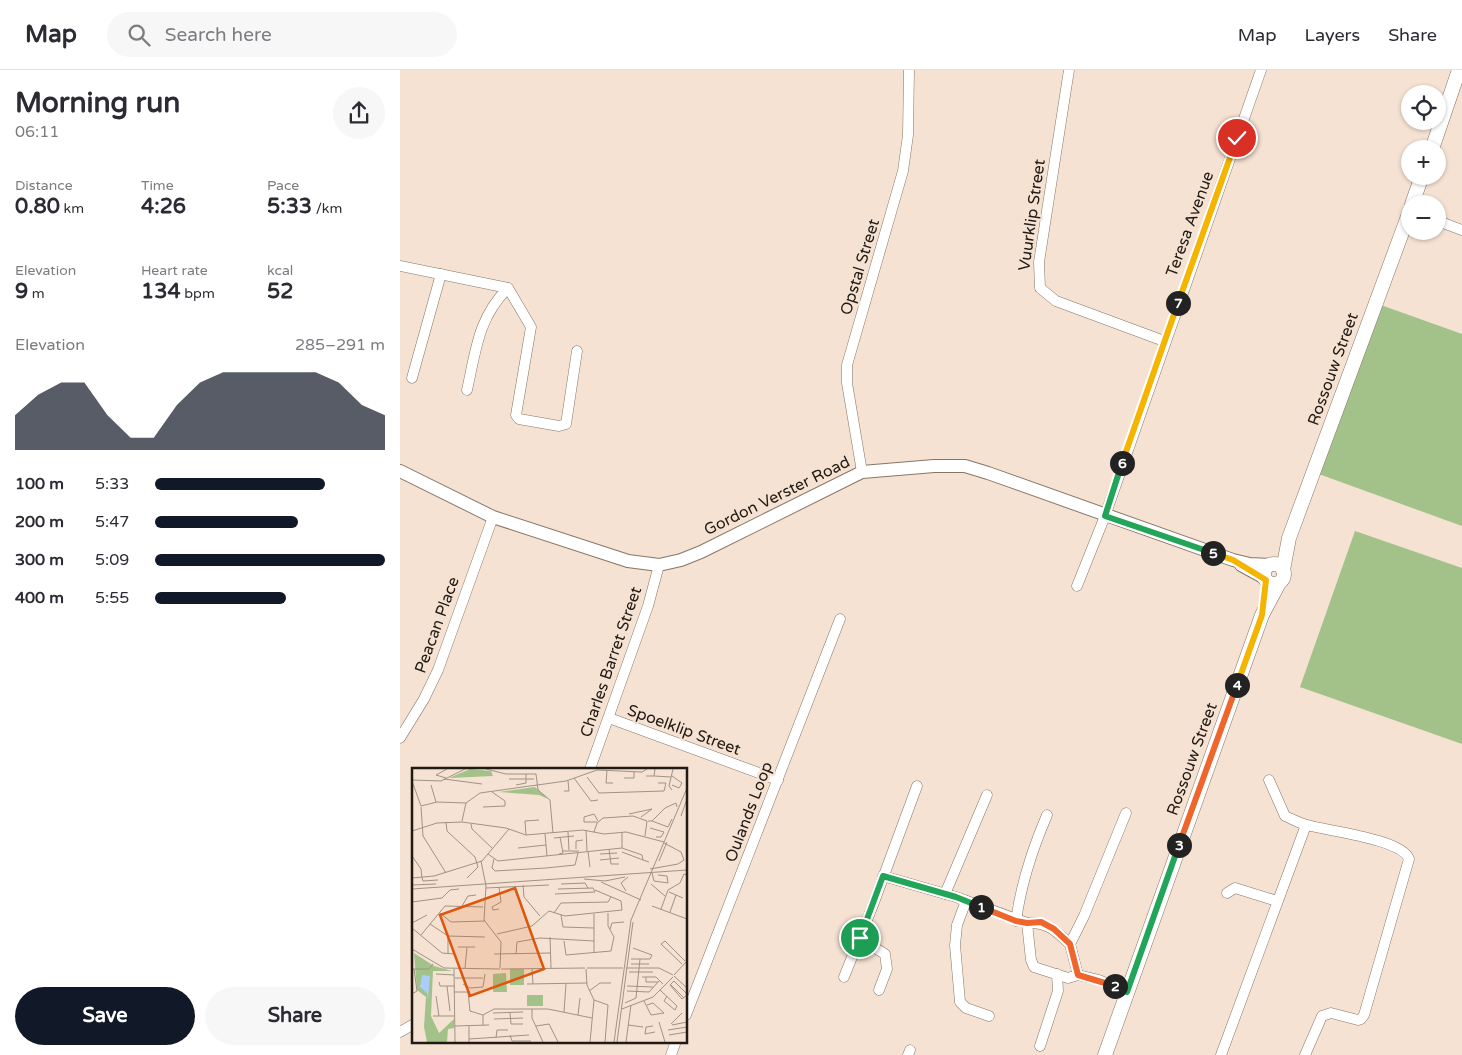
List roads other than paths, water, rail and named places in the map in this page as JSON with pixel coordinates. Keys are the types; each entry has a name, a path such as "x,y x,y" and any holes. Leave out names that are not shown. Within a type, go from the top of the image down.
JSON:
{"main road":[{"path":"1435,140 1459,70"},
{"name":"Rossouw Street","path":"1105,1055 1262,615 1273,573 1289,538 1401,235"}],"street":[{"name":"Opstal Street","path":"862,472 847,384 847,365 903,171 908,135 909,70"},
{"name":"Vuurklip Street","path":"1069,70 1039,262 1040,288 1056,301 1164,341"},
{"name":"Teresa Avenue","path":"1077,586 1105,516 1164,341 1261,70"},
{"path":"1446,224 1462,230"},
{"path":"400,266 508,288 531,327 516,415 520,419 559,426 566,424 577,351"},
{"path":"412,378 442,274"},
{"path":"467,390 484,322 494,302 508,288"},
{"name":"Gordon Verster Road","path":"400,471 492,518 628,561 659,565 681,560 702,552 862,472 934,466 965,466 999,476 1105,516 1273,573"},
{"name":"Peacan Place","path":"400,738 424,699 438,670 492,518"},
{"name":"Charles Barret Street","path":"590,768 648,606 659,565"},
{"name":"Oulands Loop","path":"688,1010 840,619"},
{"name":"Spoelklip Street","path":"609,718 778,780"},
{"path":"1269,780 1284,816 1306,825 1360,835 1404,851 1409,860 1364,1015 1358,1020 1331,1013 1322,1016 1305,1055"},
{"path":"844,977 917,786"},
{"path":"945,894 987,795"},
{"path":"1070,944 1084,916 1126,814"},
{"path":"1016,921 1020,890 1026,869 1047,815"},
{"path":"1221,1055 1306,825"},
{"path":"883,876 966,901 1016,921 1027,923 1041,922 1048,925 1070,944 1078,975"},
{"path":"1227,894 1235,888 1277,901"},
{"path":"966,901 957,925 955,945 960,1002 966,1008 989,1016"},
{"path":"1027,923 1032,964 1039,970 1068,978 1078,975 1099,980 1127,992"},
{"path":"860,938 885,954 887,969 879,990"},
{"path":"1040,1046 1058,991 1057,974"},
{"path":"400,1032 412,1025"},
{"path":"671,1055 676,1042"}]}
